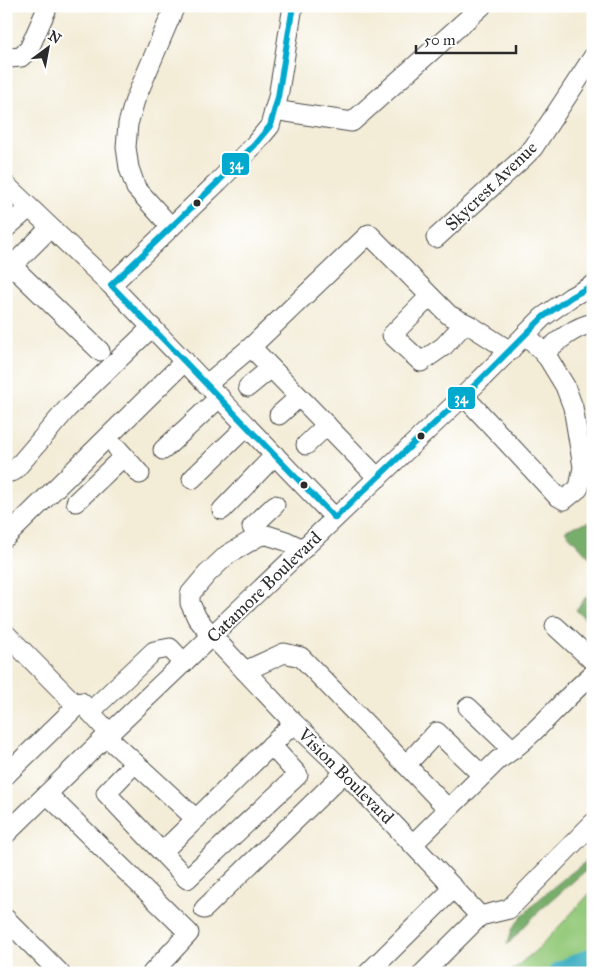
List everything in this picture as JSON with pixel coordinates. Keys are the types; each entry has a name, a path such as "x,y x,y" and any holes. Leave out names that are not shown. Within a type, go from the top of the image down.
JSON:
{"street":[{"path":"6,57 21,57 29,49 48,6"},
{"path":"171,227 136,188 128,168 126,147 128,124 135,100 175,6"},
{"path":"111,285 218,182 270,126 278,97 293,6"},
{"path":"274,110 352,122 465,13 482,6"},
{"name":"Skycrest Avenue","path":"436,238 533,148 593,57"},
{"path":"6,185 111,285 335,518"},
{"path":"6,228 29,208"},
{"path":"50,228 9,269 100,351"},
{"path":"163,450 251,347 369,234 449,315 510,351"},
{"name":"Catamore Boulevard","path":"6,834 464,396 543,317 570,297 593,285"},
{"path":"430,296 392,335 420,362 444,346 465,323"},
{"path":"544,353 570,332 593,323"},
{"path":"6,473 14,471 67,409 152,327"},
{"path":"464,396 557,496 564,500 578,488 583,467 570,400 565,386 548,358 526,334"},
{"path":"251,347 378,478"},
{"path":"6,537 185,361"},
{"path":"248,387 271,368"},
{"path":"279,415 299,397"},
{"path":"306,445 326,425"},
{"path":"192,479 247,426"},
{"path":"107,438 140,474"},
{"path":"222,510 275,455"},
{"path":"76,502 124,456"},
{"path":"275,505 252,527 260,536 267,535 303,549"},
{"name":"Vision Boulevard","path":"260,536 228,556 207,574 190,594 190,603 197,618 294,723 344,772 480,916"},
{"path":"555,626 593,661"},
{"path":"6,634 84,709 135,763 196,819"},
{"path":"6,775 154,651 170,648 184,663"},
{"path":"246,672 284,653 301,657 448,809"},
{"path":"413,844 482,775 528,737 593,674"},
{"path":"468,707 513,750"},
{"path":"162,852 294,723"},
{"path":"406,766 438,732 482,775"},
{"path":"135,763 106,793 187,879 298,774 271,745"},
{"path":"204,909 344,772"},
{"path":"47,794 189,933 152,973"},
{"path":"423,973 480,916 509,909 593,823"},
{"path":"368,973 454,888"},
{"path":"6,919 60,973"}],"green space":[{"path":"593,522 593,561 565,531"},
{"path":"593,590 593,627 576,610"},
{"path":"593,856 593,864 536,914 507,945 512,930 528,910"},
{"path":"593,890 593,973 509,973 540,947"}],"waterway":[{"path":"561,973 593,959"}],"transit line":[{"name":"34","path":"111,285 218,182 270,126 278,97 293,6"},
{"name":"34","path":"111,285 335,518"},
{"name":"34","path":"335,518 478,382 543,317 571,297 593,285"}]}
